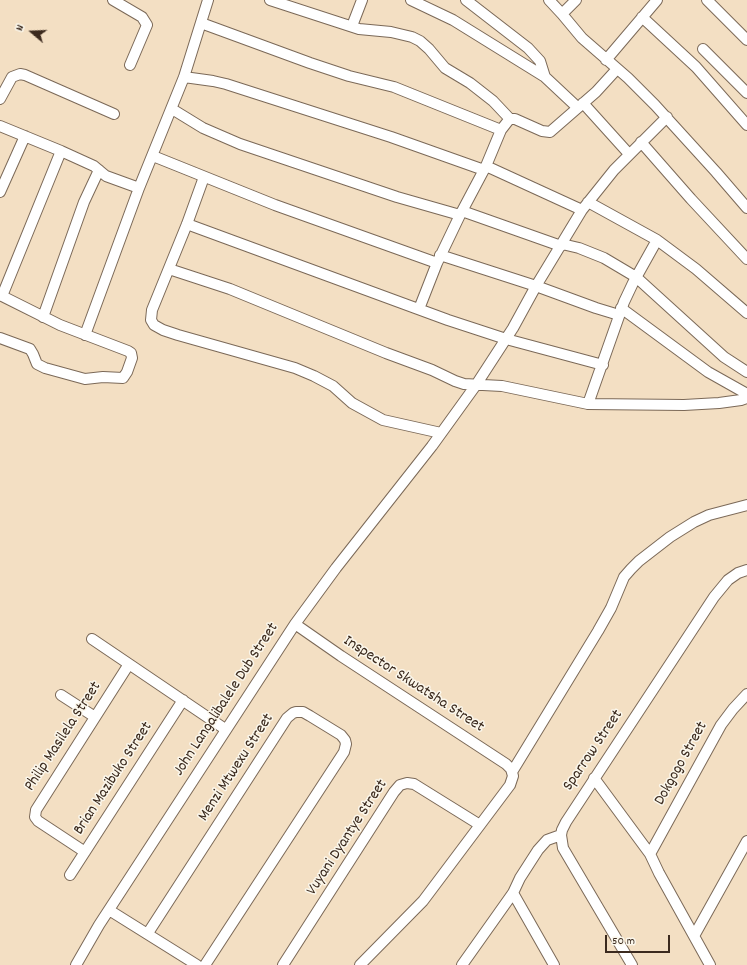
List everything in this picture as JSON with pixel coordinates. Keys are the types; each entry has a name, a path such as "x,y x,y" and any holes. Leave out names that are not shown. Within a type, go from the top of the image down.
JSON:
{"street":[{"path":"113,0 142,17 147,25 130,65"},
{"path":"85,335 139,188 172,110 208,0"},
{"path":"270,0 364,30 405,34 420,41 445,68 470,83 493,101 510,119 518,120 542,131 550,132 601,87 617,69"},
{"path":"352,26 362,0"},
{"path":"411,0 453,20 545,77 580,105 629,154"},
{"path":"466,0 528,48 540,62 545,77"},
{"path":"549,0 582,38 636,85 667,117 747,208"},
{"path":"562,14 576,0"},
{"path":"606,60 657,0"},
{"path":"707,0 747,40"},
{"path":"642,17 696,67 747,126"},
{"path":"201,22 310,63 349,76 394,87 501,130"},
{"path":"702,49 747,93"},
{"path":"0,99 12,77 16,75 25,75 114,114"},
{"path":"184,77 226,84 391,137 485,168 585,206 657,240 696,269 747,313"},
{"path":"172,110 208,130 240,144 397,197 461,213 561,245 579,248 604,258 636,277 724,357 747,372"},
{"name":"John Langalibalele Dub Street","path":"76,965 90,939 225,729 295,624 336,568 432,446 476,385 506,339 536,286 585,206 629,154 667,117"},
{"path":"419,309 438,259 485,168 501,130 510,119"},
{"path":"0,126 62,151 99,170 111,178 139,188"},
{"path":"0,192 25,136"},
{"path":"641,142 691,199 747,259"},
{"path":"0,338 30,349 37,364 45,368 85,379 103,377 123,378 129,368 132,358 131,353 43,317 1,296 62,151"},
{"path":"153,156 275,205 438,259 536,286 596,308 620,312 708,372 747,394"},
{"path":"43,317 82,210 99,170"},
{"path":"204,177 151,316 152,323 157,328 301,371 326,381 339,390 352,403 383,420 441,433"},
{"path":"187,224 419,309 506,339 603,365"},
{"path":"588,404 603,365 620,312 636,277 657,240"},
{"path":"169,269 230,289 386,353 432,370 455,381 476,385 502,386 588,404 684,405 719,403 747,398"},
{"path":"360,965 417,909 510,785 513,776 512,772 598,631 611,608 624,577 639,561 670,537 694,522 709,515 747,505"},
{"name":"Sparrow Street","path":"561,835 566,822 594,778 723,585 738,573 747,570"},
{"name":"Inspector Skwatsha Street","path":"295,624 509,766 512,772"},
{"path":"92,640 225,729"},
{"name":"Philip Masilela Street","path":"85,852 38,821 35,817 35,813 38,805 129,664"},
{"name":"Dokgogo Street","path":"650,854 721,725 733,708 747,694"},
{"path":"62,695 95,717"},
{"name":"Brian Mazibuko Street","path":"70,875 183,700"},
{"name":"Menzi Mtwexu Street","path":"148,933 287,718 293,713 303,712 342,735 346,744 344,752 205,965"},
{"path":"594,778 650,854 710,965"},
{"name":"Vuyani Dyantye Street","path":"283,965 400,784 414,784 480,825"},
{"path":"462,965 513,893 526,869 543,844 551,838 561,835 563,848 567,857 632,965"},
{"path":"694,936 747,841"},
{"path":"513,893 554,965"},
{"path":"109,910 197,965"}]}
